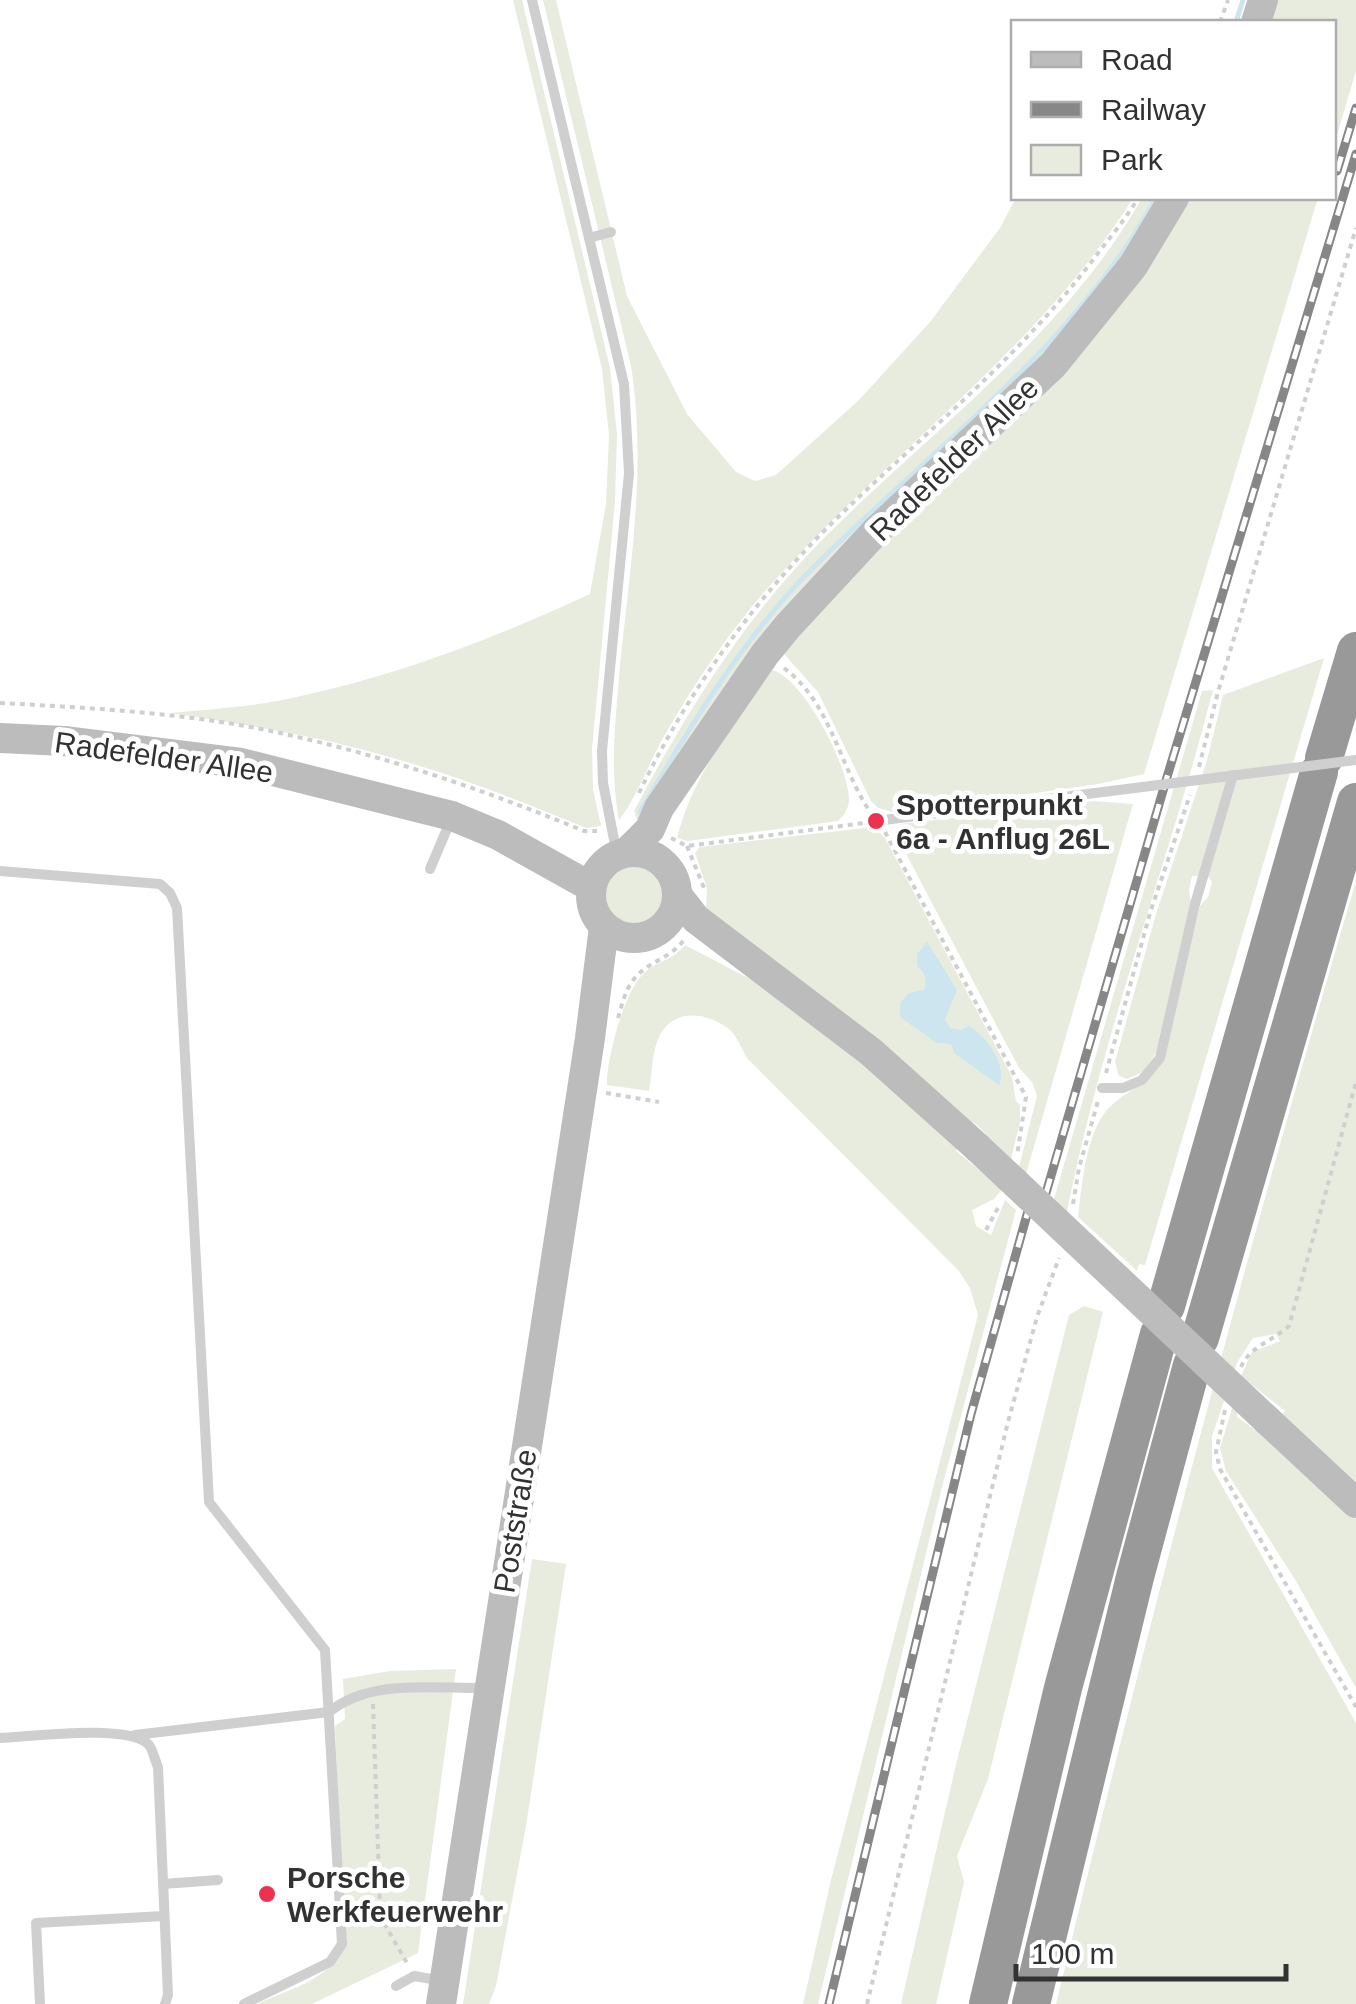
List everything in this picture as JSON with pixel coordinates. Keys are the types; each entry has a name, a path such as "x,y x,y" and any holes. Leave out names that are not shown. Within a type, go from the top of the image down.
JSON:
{"highway":[{"path":"988,2004 1063,1688 1162,1320 1333,763 1356,651"},
{"path":"1032,2004 1135,1577 1196,1352 1356,802"}],"main road":[{"name":"Radefelder Allee","path":"610,856 650,829 659,808 765,654 876,531 1053,364 1132,266 1173,200"},
{"name":"Radefelder Allee","path":"0,738 64,741 241,763 452,816 498,835 610,856 650,854 660,859 675,812 724,714"},
{"path":"610,856 595,915 630,932 686,937 778,983"},
{"path":"660,859 691,898 696,919 871,1052 977,1146 1356,1502"},
{"path":"630,932 691,898"},
{"name":"Poststraße","path":"433,1987 490,1688 590,1038 630,932"}],"lane":[{"path":"532,0 624,384 628,427 629,473 602,751 610,856"},
{"path":"589,238 611,232"},
{"path":"876,821 1333,763"},
{"path":"1102,1088 1123,1088 1142,1080 1160,1058 1196,904 1233,775"},
{"path":"430,869 452,816"},
{"path":"0,871 160,884 170,892 177,908 209,1502 325,1650 342,1944 330,1962 244,2004"},
{"path":"0,1738 134,1735 328,1712 346,1699 373,1690 490,1688"},
{"path":"134,1735 149,1745 158,1767 168,1994 165,2004"},
{"path":"163,1884 218,1880"},
{"path":"40,2004 36,1923 164,1916"},
{"path":"396,1986 433,1987"}],"path":[{"path":"0,703 169,716 276,732 380,757 584,831 610,856 654,764 740,627 830,526 1013,355 1072,289 1137,200"},
{"path":"1198,772 1223,674 1356,228"},
{"path":"765,654 800,680 818,704 857,792 890,836 1026,1097 1024,1131 1015,1165"},
{"path":"1071,1218 1079,1168 1150,913 1194,785"},
{"path":"691,898 704,889 687,846 876,821"},
{"path":"1238,1376 1246,1357 1255,1348 1275,1339 1289,1326 1356,1082"},
{"path":"582,1090 659,1102"},
{"path":"986,1230 1006,1190"},
{"path":"867,2004 1008,1422 1037,1317 1064,1244"},
{"path":"1228,1400 1216,1452 1220,1469 1356,1708"},
{"path":"373,1690 380,1908 384,1923 433,1987"}],"green space":[{"path":"513,0 522,0 610,368 617,434 615,501 592,750 593,789 601,826 586,828 485,788 382,755 303,736 170,713 277,701 369,679 481,641 590,594 606,504 609,435 602,369"},
{"path":"543,0 556,0 627,296 687,414 736,472 755,481 776,475 859,400 930,322 1000,228 1015,200 1132,200 1095,254 1052,305 812,541 751,607 685,701 619,820 614,743 637,479 631,366"},
{"path":"1275,0 1356,0 1356,71 1336,138 1336,20 1268,20"},
{"path":"1141,200 1164,200 1074,325 880,514 644,823 637,820 634,811 675,737 719,666 769,600 825,537 1037,336 1111,247"},
{"path":"1186,200 1317,200 1144,774 896,813 878,808 871,801 818,692 784,654 818,606"},
{"path":"1324,658 1145,1265 1139,1264 1137,1271 1078,1217 1084,1173 1091,1141 1104,1114 1162,1063 1200,906 1208,897 1212,882 1208,876 1192,876 1191,903 1158,1050 1143,1072 1127,1079 1119,1076 1115,1062 1156,914 1207,760 1223,695"},
{"path":"772,670 798,689 823,726 847,787 849,801 845,812 838,821 688,841 677,838 704,771"},
{"path":"1213,690 1098,1080 1067,1212 1054,1199 1202,691"},
{"path":"1093,801 1133,804 1026,1174 1019,1167 1037,1096 1032,1082 1019,1068 894,831 901,824"},
{"path":"873,827 885,838 1012,1077 1020,1122 1011,1159 977,1125 969,1124 706,908 707,888 695,853 700,847"},
{"path":"633,861 657,871 667,895 657,919 633,929 609,919 599,895 609,871"},
{"path":"1356,881 1356,1488 1282,1415 1285,1411 1241,1376 1252,1352 1280,1341 1276,1334 1253,1338 1237,1363 1212,1436 1212,1468 1356,1723 1356,2004 1056,2004 1199,1441"},
{"path":"685,945 797,1009 960,1145 956,1151 1002,1189 994,1199 972,1210 976,1226 991,1235 1005,1200 1016,1210 941,1491 818,2004 803,2004 831,1880 978,1315 970,1288 959,1271 747,1058 733,1033 721,1024 692,1016 674,1020 657,1041 649,1091 607,1085 613,1042 630,993 645,972"},
{"path":"1084,1306 1103,1312 988,1779 957,1856 964,1882 936,2004 901,2004 954,1773 1069,1315"},
{"path":"1233,1405 1238,1410 1237,1417 1272,1442 1356,1519 1356,1688 1296,1581 1226,1471 1220,1448"},
{"path":"532,1559 566,1564 526,1826 496,1986 489,2004 463,2004"},
{"path":"456,1669 418,1953 312,2004 257,2004 320,1975 344,1944 335,1726 345,1719 343,1679 390,1671"}],"water":[{"path":"927,942 957,990 945,1019 950,1028 961,1030 969,1026 976,1030 988,1044 998,1060 999,1085 954,1053 951,1044 937,1043 900,1017 900,1003 909,993 924,990 926,980 917,966 917,954"}],"waterway":[{"path":"1237,20 1243,0"},
{"path":"640,812 714,692 777,607 846,535 1038,354 1122,254 1155,200"}],"railway":[{"path":"1337,171 1356,108"},
{"path":"1046,1193 1356,154"},
{"path":"829,2004 971,1414 1028,1211"}],"place":[{"name":"Spotterpunkt 6a - Anflug 26L","path":"876,821"},
{"name":"Porsche Werkfeuerwehr","path":"267,1894"}]}
